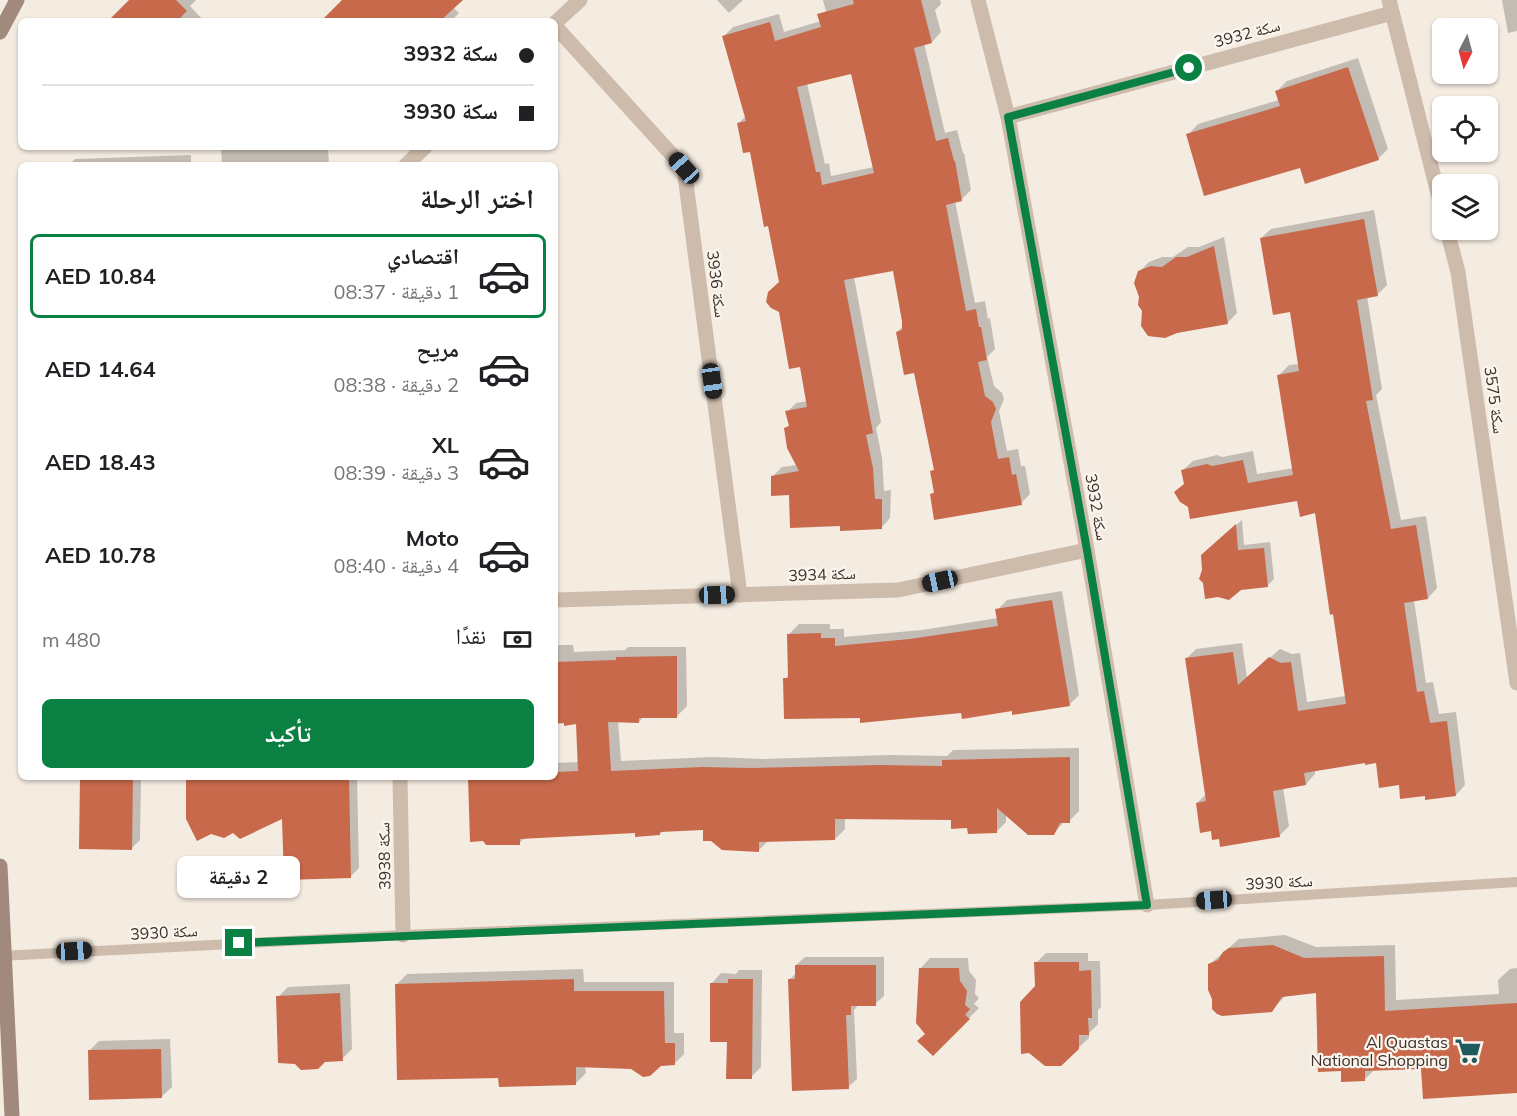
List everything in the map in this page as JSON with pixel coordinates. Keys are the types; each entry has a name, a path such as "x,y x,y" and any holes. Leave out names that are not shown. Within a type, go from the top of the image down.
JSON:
{"street":[{"path":"0,32 17,0"},
{"path":"558,21 580,0"},
{"name":"سكة 3932","path":"978,0 1008,117 1087,550 1147,905"},
{"path":"1390,7 1433,174"},
{"name":"سكة 3932","path":"1008,117 1390,7"},
{"name":"سكة 3936","path":"558,27 684,168 740,595"},
{"path":"409,162 422,150"},
{"name":"سكة 3575","path":"1450,240 1458,272 1517,682"},
{"name":"سكة 3934","path":"558,600 898,590 1087,550"},
{"name":"سكة 3938","path":"400,780 404,935"},
{"path":"0,866 2,955 12,1116"}],"lane":[{"name":"سكة 3930","path":"2,955 404,935 1147,905 1517,882"}],"building":[{"path":"129,0 176,0 187,11 180,18 111,18"},
{"path":"342,0 463,0 443,18 324,18"},
{"path":"853,0 921,0 932,43 914,48 936,141 948,138 955,161 962,201 946,205 966,311 976,309 979,327 981,327 987,360 978,362 985,396 993,402 996,409 991,422 998,459 1009,457 1012,475 1016,474 1022,505 934,520 930,494 934,493 930,471 934,470 914,373 904,375 896,332 902,330 902,321 893,271 844,280 873,433 866,435 873,468 875,499 882,499 882,529 840,531 840,526 790,528 789,495 771,496 771,476 799,471 787,448 784,428 789,426 785,411 807,407 800,367 789,369 779,312 766,302 768,292 779,282 768,226 764,227 750,152 743,153 737,123 746,121 722,36 770,22 775,41 821,27 817,14 854,4","holes":["851,74 874,173 822,185 820,172 816,172 797,87"]},
{"path":"1348,67 1379,160 1305,184 1300,168 1204,196 1186,134 1280,106 1275,91"},
{"path":"1364,219 1378,296 1357,300 1373,400 1366,401 1391,529 1416,525 1428,599 1404,603 1417,692 1424,691 1430,723 1447,721 1456,796 1425,800 1425,796 1400,799 1399,785 1379,788 1376,763 1304,773 1306,785 1273,791 1280,837 1220,847 1219,839 1212,840 1211,831 1200,833 1196,803 1206,801 1185,658 1233,652 1238,685 1269,657 1281,663 1291,662 1298,711 1346,704 1315,513 1300,517 1297,501 1190,519 1188,507 1180,502 1174,492 1184,484 1181,470 1207,464 1212,466 1243,460 1248,483 1293,475 1277,375 1299,371 1290,312 1273,315 1260,238"},
{"path":"1214,246 1228,324 1177,333 1165,338 1148,336 1141,326 1142,311 1138,305 1139,297 1134,283 1138,271 1151,266 1162,267 1176,257 1187,257"},
{"path":"1236,524 1238,550 1264,548 1268,587 1241,590 1229,600 1218,597 1205,599 1203,583 1199,579 1202,570 1201,555"},
{"path":"1052,600 1070,706 1012,715 1012,711 962,719 961,713 860,723 860,718 784,719 783,678 788,678 787,634 821,633 821,638 835,638 835,646 910,639 998,626 995,609"},
{"path":"677,656 677,718 639,718 639,723 608,722 611,771 702,767 942,766 942,760 1070,757 1070,823 1060,823 1054,835 1028,835 997,808 997,833 968,834 967,828 951,829 951,820 835,819 835,840 759,842 759,852 722,850 711,841 703,841 703,830 660,832 660,835 635,837 635,833 520,839 520,845 486,845 483,841 470,842 468,780 558,780 558,772 578,771 576,724 564,726 564,723 558,723 558,662 616,660 616,657"},
{"path":"80,780 133,780 132,850 79,849"},
{"path":"186,780 349,780 351,878 284,880 282,819 240,839 233,833 224,838 211,834 197,841 186,819"},
{"path":"1273,945 1304,958 1384,956 1385,1011 1517,1003 1517,1093 1423,1099 1421,1069 1365,1071 1365,1081 1341,1082 1341,1071 1318,1072 1316,993 1282,997 1272,1012 1222,1016 1217,1014 1212,1009 1212,999 1208,990 1208,964 1218,960 1229,948"},
{"path":"1034,962 1079,962 1079,971 1091,970 1092,1018 1088,1018 1089,1035 1079,1035 1079,1049 1061,1066 1045,1066 1029,1053 1021,1054 1020,1002 1035,986"},
{"path":"795,965 876,965 876,1006 851,1006 851,1015 846,1015 849,1089 792,1091 788,979 795,979"},
{"path":"919,968 959,968 960,981 967,991 965,1005 970,1009 965,1015 970,1019 933,1056 917,1041 925,1034 916,1023"},
{"path":"574,979 574,991 664,991 665,1043 675,1043 675,1065 661,1066 650,1076 643,1077 631,1069 576,1067 576,1085 499,1087 498,1078 397,1080 395,984"},
{"path":"728,979 753,979 752,1079 726,1079 727,1042 710,1042 710,983 728,983"},
{"path":"340,993 343,1061 325,1062 318,1069 301,1070 295,1064 278,1063 276,996"},
{"path":"161,1049 162,1098 89,1100 88,1050"}],"place":[{"name":"Al Quastas National Shopping","path":"1468,1051"}],"route":[{"path":"239,943 1147,905 1087,550 1008,117 1189,68"}]}
